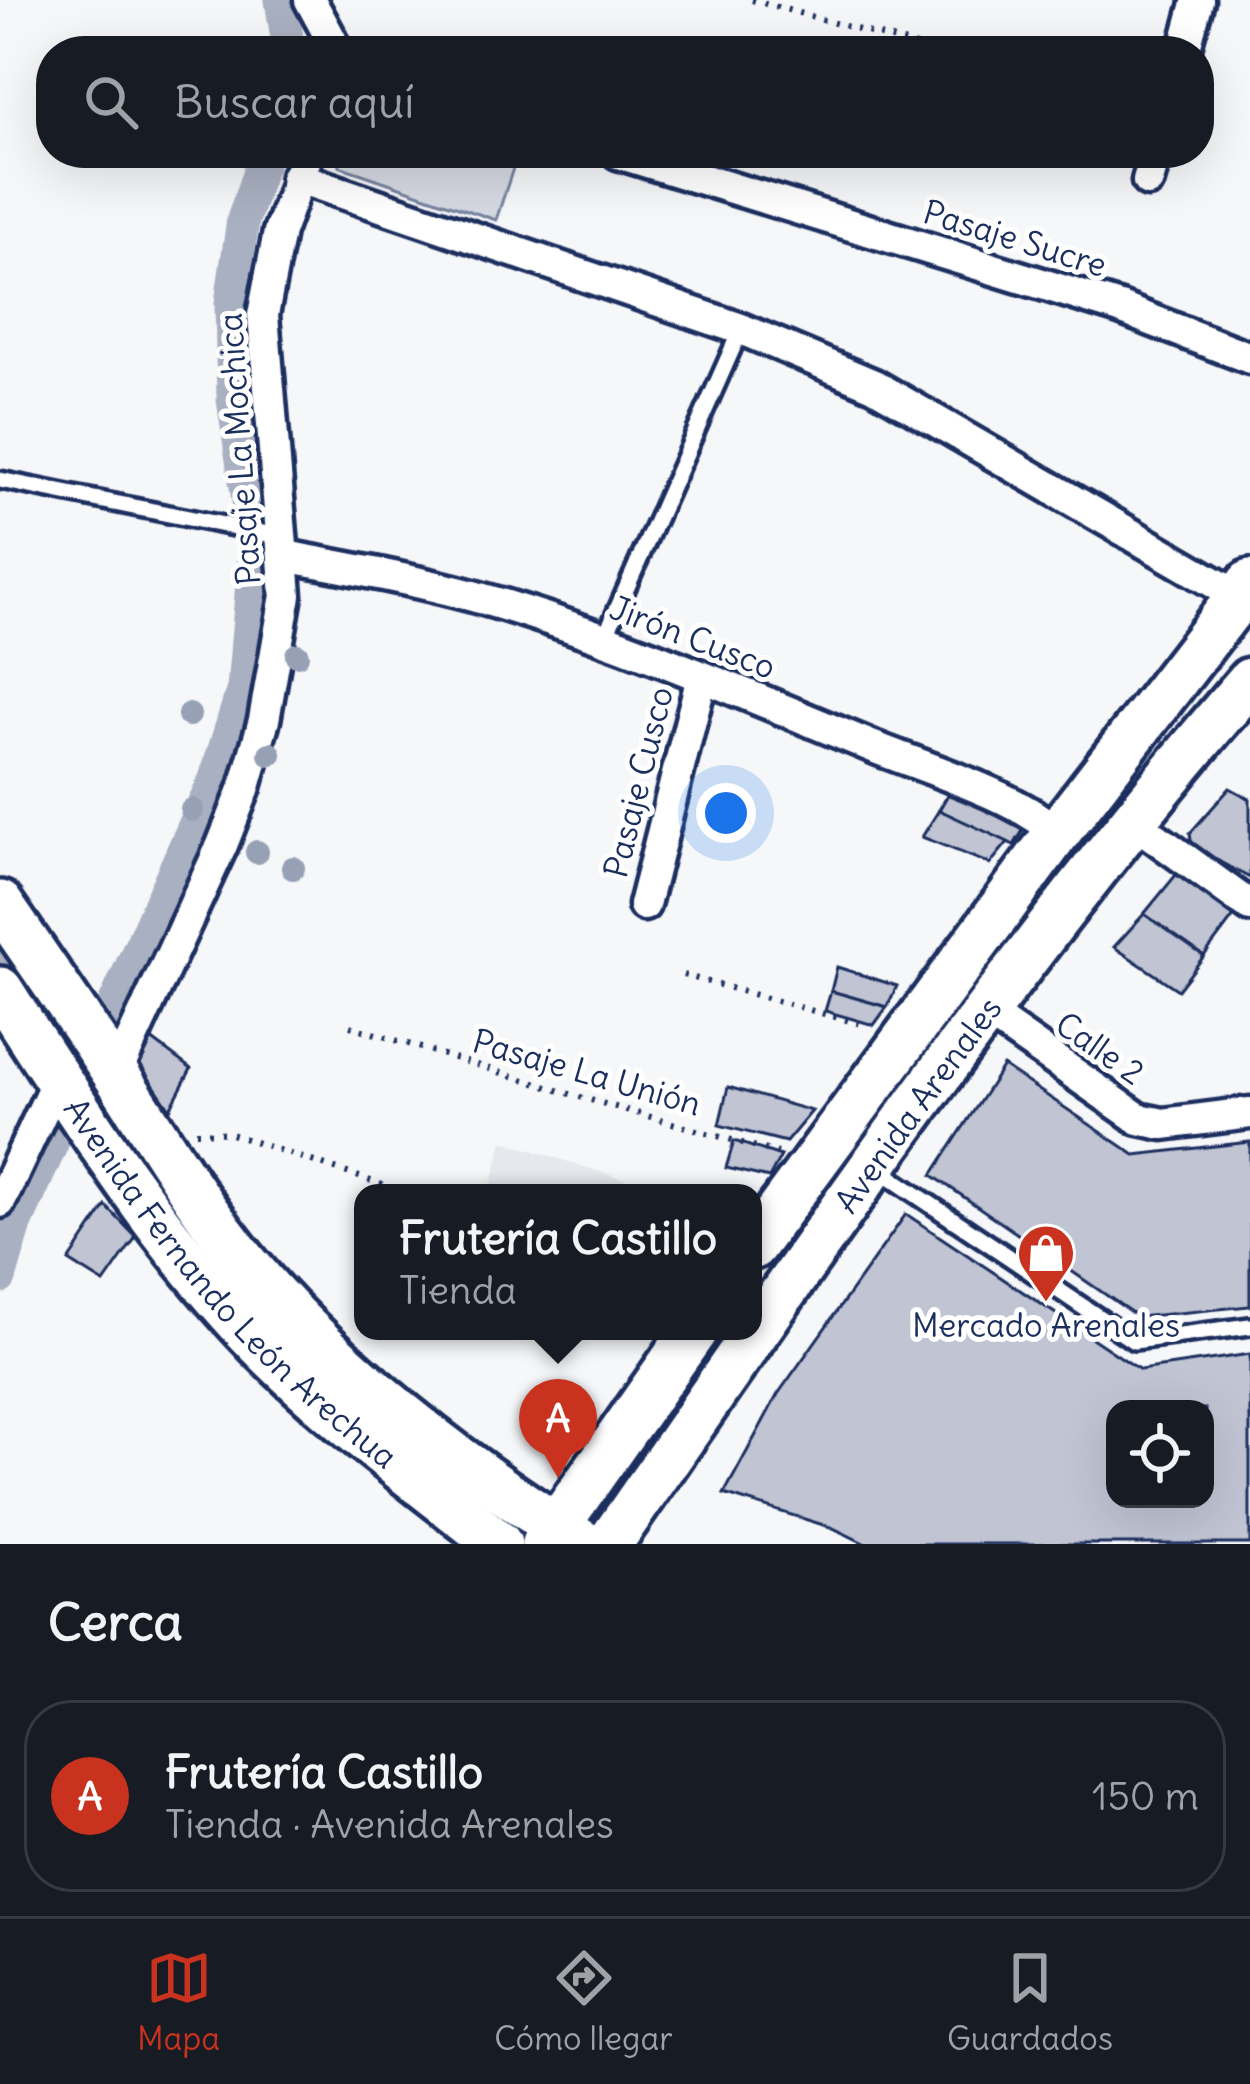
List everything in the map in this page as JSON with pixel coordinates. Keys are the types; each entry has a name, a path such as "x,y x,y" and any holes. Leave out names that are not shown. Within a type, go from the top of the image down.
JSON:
{"street":[{"path":"310,0 329,36"},
{"path":"1188,36 1198,0"},
{"name":"Pasaje La Mochica","path":"116,1074 245,788 264,720 286,595 263,315 272,260 301,168"},
{"path":"310,168 741,329 874,386 1244,590"},
{"name":"Pasaje Sucre","path":"667,168 1120,308 1250,358"},
{"name":"Jirón Cusco","path":"284,546 478,597 603,640 1025,810 1057,833"},
{"name":"Avenida Arenales","path":"762,1233 1057,833 1244,590"},
{"name":"Pasaje Cusco","path":"644,905 702,677"},
{"name":"Avenida Arenales","path":"762,1324 872,1165 1131,820 1250,681"},
{"path":"1131,820 1250,906"},
{"name":"Avenida Fernando León Arechua","path":"0,904 150,1131 250,1268 398,1410 562,1539"},
{"name":"Avenida Fernando León Arechua","path":"0,990 171,1237 256,1340 346,1423 499,1544"},
{"name":"Calle 2","path":"986,1012 1150,1123 1250,1113"},
{"path":"0,1202 58,1078"},
{"path":"562,1539 688,1340"},
{"name":"Avenida Arenales","path":"609,1544 751,1340"}],"lane":[{"path":"603,640 741,329"},
{"path":"0,480 284,546"},
{"path":"872,1165 1134,1341 1250,1326"}],"path":[{"path":"752,0 881,36"},
{"path":"683,975 906,1036"},
{"name":"Pasaje La Unión","path":"350,1026 812,1162"},
{"path":"150,1131 228,1133 380,1184"}],"shaded area":[{"path":"345,168 513,168 496,220"},
{"path":"503,1141 639,1184 491,1184"}],"building":[{"path":"954,784 1029,821 1014,845 939,810"},
{"path":"1230,788 1250,799 1250,878 1192,847 1190,833"},
{"path":"939,810 1008,842 990,864 922,837"},
{"path":"1180,870 1237,912 1204,956 1144,914"},
{"path":"1144,914 1204,956 1178,990 1114,947"},
{"path":"837,967 897,986 887,1007 831,991"},
{"path":"831,991 887,1007 874,1025 825,1011"},
{"path":"142,1032 191,1069 170,1109 134,1057"},
{"path":"1003,1066 1135,1155 1250,1142 1250,1306 1138,1317 932,1175"},
{"path":"728,1087 812,1111 786,1142 719,1125"},
{"path":"734,1141 781,1156 769,1178 726,1168"},
{"path":"106,1206 136,1237 104,1283 69,1261"},
{"path":"906,1214 1140,1370 1250,1354 1250,1544 866,1544 833,1528 724,1494 778,1394"}],"waterway":[{"path":"281,0 287,36"},
{"path":"0,1278 16,1224 215,779 243,689 255,547 233,399 231,303 243,220 260,168"},
{"path":"0,956 85,1075"}],"place":[{"name":"Mercado Arenales","path":"1046,1304"},
{"name":"Frutería Castillo","path":"558,1478"}]}
